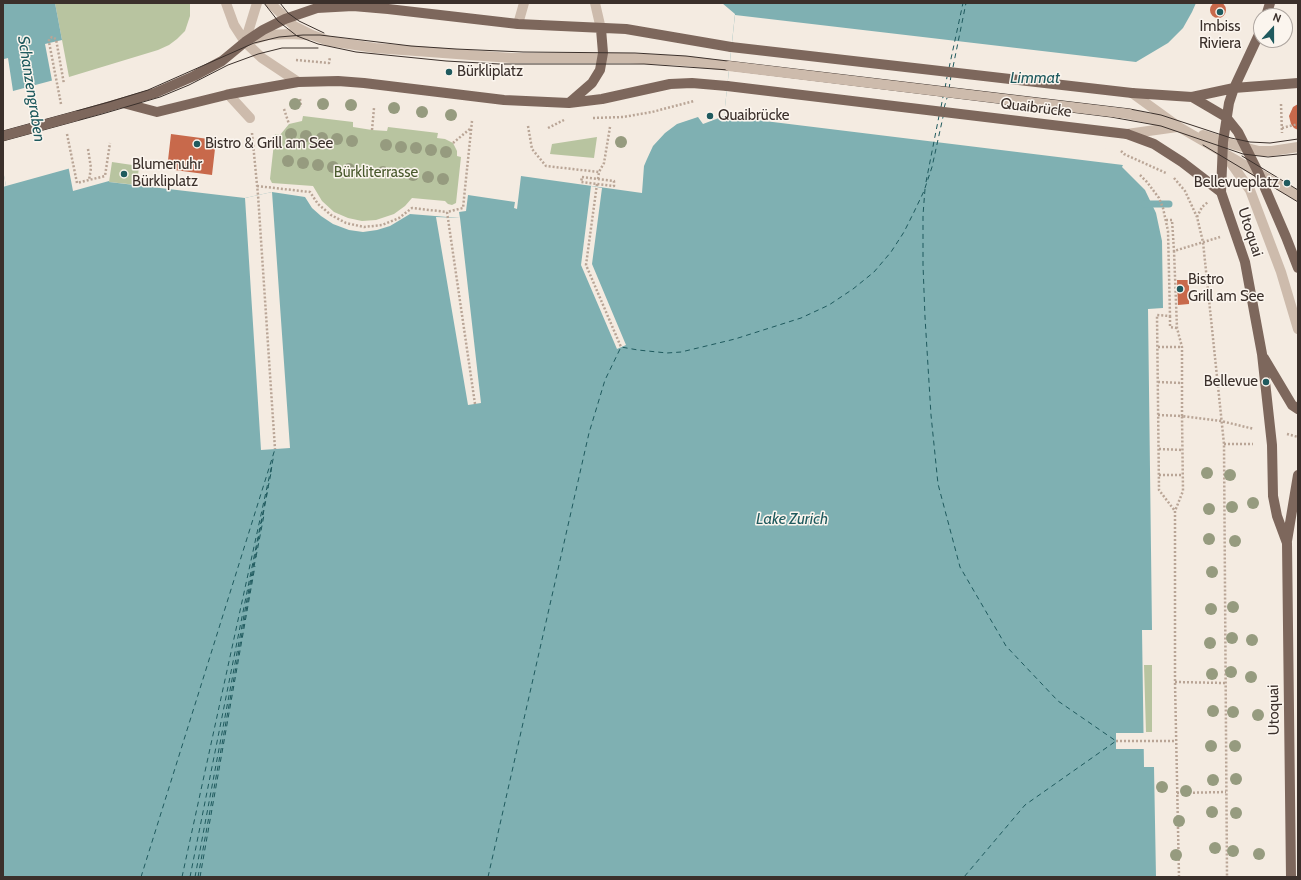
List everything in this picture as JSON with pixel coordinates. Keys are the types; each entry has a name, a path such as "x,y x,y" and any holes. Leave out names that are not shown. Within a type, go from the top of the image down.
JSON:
{"main road":[{"path":"3,136 155,93 194,76 222,61 245,42 263,30 285,19 317,8 353,6 518,24 601,29 603,58 600,70 595,80 570,103 504,100 338,81 298,82 228,94 157,112 123,103"},
{"name":"Quaibrücke","path":"601,29 644,32 732,47 1132,93 1192,97 1234,88 1298,83"},
{"name":"Utoquai","path":"1253,47 1234,88 1226,117 1221,192 1245,262 1262,354 1272,445 1273,496 1287,543 1292,877"},
{"name":"Quaibrücke","path":"570,103 602,99 670,84 692,84 727,86 1127,134 1154,144 1182,162 1221,192"},
{"path":"1192,97 1226,117 1238,132 1258,172 1286,236 1298,268"},
{"path":"1262,354 1292,405 1298,409"},
{"path":"1287,543 1298,475"},
{"name":"Utoquai","path":"1287,543 1298,522"}],"street":[{"path":"226,3 234,25 245,42 262,58 298,82"},
{"path":"245,42 256,3"},
{"path":"270,3 285,19 312,36"},
{"path":"518,24 524,3"},
{"path":"595,3 601,29"},
{"path":"245,42 268,35 290,34 312,36 330,41 375,48 412,52 511,58 603,58 686,61 1129,114 1179,127 1223,147 1258,172 1298,196"},
{"path":"1132,93 1179,127"},
{"path":"228,94 250,118"},
{"path":"1127,134 1179,127"},
{"path":"1223,147 1272,151 1298,147"},
{"path":"1223,147 1250,190 1281,272 1298,329"}],"path":[{"path":"56,80 49,42 49,39 52,37 55,38 56,41 64,84"},
{"path":"289,60 329,63 330,55"},
{"path":"587,119 629,116 675,107 696,101"},
{"path":"372,130 374,108"},
{"path":"284,109 289,124"},
{"path":"250,118 257,186 275,449"},
{"path":"548,128 564,120"},
{"path":"257,186 310,192 318,204 331,215 346,223 364,227 382,225 399,218 412,208 447,212 463,208 472,121"},
{"path":"1282,128 1298,124"},
{"path":"528,126 532,150 546,166 599,172"},
{"path":"598,179 599,172 604,163 610,127"},
{"path":"453,143 471,128"},
{"path":"74,167 78,183 105,176 110,143"},
{"path":"88,149 91,168 89,180"},
{"path":"1124,154 1172,176 1185,191 1197,218 1202,242 1224,444 1227,877"},
{"path":"1140,174 1159,198 1166,220 1170,257 1170,327 1177,328"},
{"path":"582,177 614,181 614,186 597,184 581,182 582,177"},
{"path":"597,184 586,265 621,347"},
{"path":"447,212 475,404"},
{"path":"1166,220 1172,220 1177,328 1182,347 1183,491 1175,511 1175,682 1179,877"},
{"path":"1174,251 1224,236"},
{"path":"1170,316 1158,315 1159,490 1175,511"},
{"path":"1158,346 1182,347"},
{"path":"1158,382 1182,383"},
{"path":"1158,415 1182,416 1221,421"},
{"path":"1224,444 1253,444"},
{"path":"1158,449 1182,450"},
{"path":"1159,475 1183,475"},
{"path":"1175,682 1225,683"},
{"path":"1116,741 1176,741"},
{"path":"1178,793 1226,792"}],"green space":[{"path":"55,3 190,3 190,16 185,31 169,45 158,50 69,77"},
{"name":"Bürkliterrasse","path":"303,116 353,122 353,127 372,130 387,131 388,127 438,133 437,138 445,139 453,143 457,151 457,156 461,157 456,203 452,205 445,201 412,198 405,206 394,214 376,220 362,221 348,218 334,212 322,201 313,186 272,183 270,179 275,134 280,135 289,124 302,121"},
{"path":"597,137 594,158 550,154 552,144"},
{"path":"112,162 139,166 137,185 109,182"},
{"path":"1144,665 1152,665 1152,732 1146,732"}],"water":[{"name":"Lake Zurich","path":"3,3 55,3 62,40 45,44 73,191 109,181 245,198 272,192 305,197 312,208 333,224 349,230 363,232 390,226 410,214 460,218 459,212 466,211 468,195 515,202 514,208 517,209 521,176 642,193 644,166 653,146 665,133 677,124 698,117 703,124 724,116 735,14 722,3 1196,3 1183,28 1168,43 1136,62 1114,68 1103,152 1123,165 1122,167 1145,190 1156,213 1162,241 1163,308 1148,309 1152,630 1142,630 1144,767 1154,767 1156,877 3,877 3,187 6,186 3,170"}],"pier":[{"name":"Quaibrücke","path":"735,15 1136,62 1136,64 1116,69 1105,151 1123,162 1123,165 724,116"},
{"path":"3,55 4,59 8,58 13,91 54,80 71,168 6,186 3,170"},
{"path":"591,186 602,188 592,264 626,345 617,349 581,265"},
{"path":"272,192 290,448 261,450 245,198"},
{"path":"436,217 460,218 481,403 468,405"},
{"path":"1116,733 1145,733 1146,749 1116,749"}],"building":[{"path":"1218,2 1225,7 1226,10 1221,17 1218,18 1211,13 1210,10 1215,3"},
{"path":"1298,104 1298,130 1291,124 1289,116 1293,107"},
{"path":"171,134 216,140 212,175 167,169"},
{"path":"1177,280 1189,280 1189,304 1178,305"}],"waterway":[{"path":"1145,204 1169,204"}],"ferry route":[{"path":"949,68 963,3"},
{"path":"953,67 966,3"},
{"path":"949,89 951,76"},
{"path":"945,88 947,77"},
{"path":"941,107 943,97"},
{"path":"944,108 947,98"},
{"path":"926,182 939,116"},
{"path":"488,877 589,433 605,380 621,347 667,353 681,352 735,339 801,318 829,305 853,289 874,272 891,252 904,232 924,191 932,167 943,117"},
{"path":"925,189 923,215 923,265 931,415 938,484 960,567 1006,646 1058,701 1116,741 1025,805 964,877"},
{"path":"141,877 275,449"},
{"path":"182,877 274,455"},
{"path":"271,472 272,465"},
{"path":"268,488 271,473"},
{"path":"190,877 268,487"},
{"path":"263,515 268,489"},
{"path":"195,877 263,514"},
{"path":"256,557 264,515"},
{"path":"198,877 256,556"},
{"path":"200,877 255,566"}],"tram line":[{"path":"264,3 278,21 297,36 318,44 356,52 446,61 499,64 644,64 729,70 1111,117 1161,126 1243,154 1268,157 1298,154"},
{"path":"280,3 288,13 299,21 324,33"},
{"path":"3,131 148,90 254,43 279,37 320,35 411,46 456,49 523,52 635,53 686,56 1130,109 1161,115 1231,138 1250,142 1270,143 1298,139"},
{"path":"3,141 160,97 189,85 228,65 258,54 282,48 318,48"},
{"path":"1203,145 1298,202"},
{"path":"1242,156 1298,190"}],"place":[{"name":"Imbiss Riviera","path":"1220,12"},
{"name":"Bürkliplatz","path":"449,72"},
{"name":"Quaibrücke","path":"710,116"},
{"name":"Bistro & Grill am See","path":"197,144"},
{"name":"Blumenuhr Bürkliplatz","path":"124,174"},
{"name":"Bellevueplatz","path":"1287,183"},
{"name":"Bistro Grill am See","path":"1180,289"},
{"name":"Bellevue","path":"1266,382"}],"water label":[{"name":"Limmat","path":"1035,78"},
{"name":"Schanzengraben","path":"31,89"}]}
